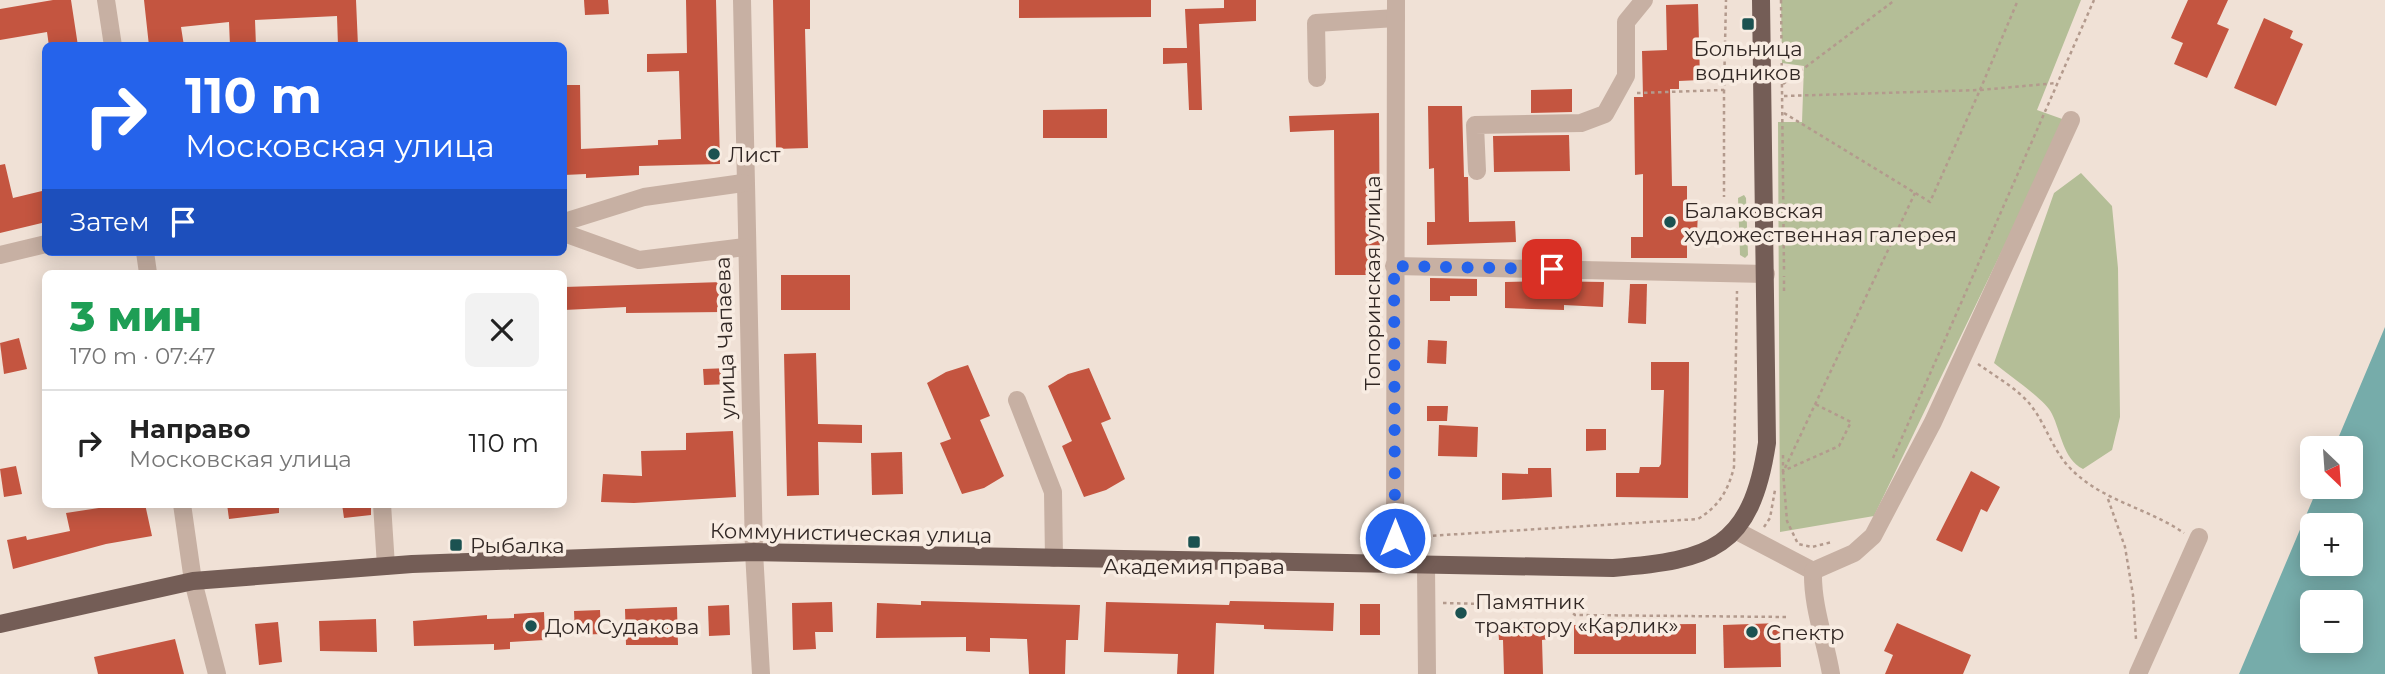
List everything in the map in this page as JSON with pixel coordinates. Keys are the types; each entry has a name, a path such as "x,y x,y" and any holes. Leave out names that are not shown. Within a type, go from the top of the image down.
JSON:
{"main road":[{"path":"1735,530 1751,509 1761,482 1767,443 1761,0"},
{"name":"Коммунистическая улица","path":"0,624 193,581 386,566 754,552 1613,568 1685,560 1704,553 1735,530"}],"street":[{"path":"106,0 112,42"},
{"name":"улица Чапаева","path":"741,0 743,183 754,552 761,674"},
{"path":"1477,171 1475,125 1581,123 1605,114 1626,76 1626,22 1644,0"},
{"path":"1317,78 1316,23 1396,9"},
{"name":"Топоринская улица","path":"1395,565 1396,9"},
{"path":"1813,571 1854,553 1873,536 1933,422 2071,120"},
{"path":"567,221 644,197 743,183"},
{"path":"567,234 639,260 745,247"},
{"path":"0,255 42,245"},
{"path":"1394,266 1766,274"},
{"path":"1017,400 1053,492 1054,558"},
{"path":"183,508 193,581 217,674"},
{"path":"382,508 386,566"},
{"path":"1735,530 1813,571"},
{"path":"2141,668 2198,539"},
{"path":"1426,565 1427,674"},
{"path":"1813,571 1812,600 1824,634 1831,674"}],"path":[{"path":"1724,197 1726,0"},
{"path":"1781,0 1784,304"},
{"path":"1783,84 1895,0"},
{"path":"1784,113 1930,202 2018,0"},
{"path":"1891,461 2094,0"},
{"path":"1783,96 1980,90 2057,83"},
{"path":"1616,93 1724,90"},
{"path":"1755,540 1770,518 1776,487 1783,471 1914,192"},
{"path":"1395,538 1698,519 1713,509 1728,489 1734,467 1737,274"},
{"path":"1963,355 2028,402 2067,465 2108,497 2166,521 2198,539"},
{"path":"1783,471 1839,446 1851,422 1815,404"},
{"path":"1783,443 1787,521 1798,544 1812,547 1842,540"},
{"path":"2108,497 2125,547 2133,595 2134,633 2141,668"},
{"path":"1425,602 1565,606 1575,615 1786,617"}],"green space":[{"path":"1781,0 2081,0 2037,110 2065,120 1874,516 1780,532 1778,122 1802,122 1804,66 1782,63"},
{"path":"2081,173 2112,206 2118,268 2120,417 2112,450 2083,469 2071,459 2048,408 1994,363 2054,193"},
{"path":"1744,195 1748,255 1745,258 1740,255 1738,198"}],"water":[{"path":"2385,327 2385,674 2239,674 2300,530 2300,576 2363,576 2363,513 2307,513 2313,499 2363,499 2363,436 2339,436"}],"building":[{"path":"53,0 71,0 77,42 48,42 47,32 0,40 0,9"},
{"path":"144,0 356,0 358,42 338,42 337,16 255,20 256,42 230,42 229,22 181,27 183,42 149,42"},
{"path":"584,0 608,0 609,14 585,15"},
{"path":"686,0 716,0 720,164 639,166 639,175 586,178 586,174 567,175 567,85 580,85 581,149 658,145 658,140 681,139 679,71 647,72 647,54 687,53"},
{"path":"773,0 810,0 810,29 805,29 808,148 776,149"},
{"path":"1019,0 1151,0 1151,17 1019,18"},
{"path":"1224,0 1256,0 1256,21 1199,24 1202,110 1189,110 1187,63 1163,64 1163,48 1187,48 1185,9 1224,8"},
{"path":"2188,0 2228,0 2217,24 2229,29 2207,78 2174,64 2183,43 2171,38"},
{"path":"1698,4 1700,80 1679,81 1679,89 1670,89 1672,186 1687,186 1687,210 1698,210 1697,235 1687,235 1687,258 1631,258 1631,237 1643,237 1643,174 1635,175 1634,97 1643,97 1642,51 1667,50 1666,5"},
{"path":"2264,18 2293,31 2290,38 2303,44 2276,106 2234,88"},
{"path":"1572,89 1572,112 1531,113 1531,90"},
{"path":"1428,106 1462,106 1464,177 1468,177 1469,222 1515,221 1516,242 1427,245 1427,222 1435,222 1434,168 1429,169"},
{"path":"1107,109 1107,138 1043,138 1043,110"},
{"path":"1379,113 1380,275 1335,275 1334,130 1290,132 1289,116"},
{"path":"1569,135 1570,171 1494,172 1493,136"},
{"path":"5,164 13,198 42,191 42,223 0,233 0,165"},
{"path":"781,275 850,275 850,310 781,310"},
{"path":"1430,278 1477,279 1477,296 1450,296 1450,301 1430,301"},
{"path":"723,282 724,312 626,313 626,307 567,310 567,287"},
{"path":"1505,282 1604,282 1603,307 1564,305 1564,310 1505,308"},
{"path":"1630,284 1647,284 1646,324 1628,323"},
{"path":"19,338 27,369 4,374 0,343"},
{"path":"1428,340 1447,341 1446,364 1427,363"},
{"path":"816,353 818,424 862,425 862,443 818,442 819,495 787,496 784,354"},
{"path":"1651,362 1689,362 1688,498 1616,497 1616,473 1639,473 1640,467 1659,467 1661,464 1664,390 1651,390"},
{"path":"968,365 990,416 980,420 1004,476 984,488 962,494 940,443 951,439 927,383 946,372"},
{"path":"730,368 731,384 704,385 703,369"},
{"path":"1089,368 1111,419 1101,423 1125,479 1106,490 1084,497 1062,446 1072,441 1048,386 1068,374"},
{"path":"1427,406 1448,406 1447,421 1427,421"},
{"path":"1439,425 1478,427 1477,457 1438,456"},
{"path":"1586,429 1606,429 1606,450 1586,451"},
{"path":"733,431 736,497 634,503 601,502 603,474 642,476 641,451 686,450 686,433"},
{"path":"902,452 903,494 872,495 871,453"},
{"path":"16,466 22,494 4,497 0,469"},
{"path":"1528,468 1551,468 1552,497 1502,500 1502,473 1528,474"},
{"path":"1971,471 2000,487 1987,512 1981,509 1962,552 1936,540"},
{"path":"99,508 146,508 152,536 106,544 13,569 7,540 26,536 27,540 70,531 66,513"},
{"path":"228,508 279,508 279,513 229,519"},
{"path":"343,508 371,508 371,515 344,518"},
{"path":"921,601 1080,605 1078,640 1066,640 1065,674 1029,674 1027,639 990,638 990,652 966,651 966,637 876,638 877,603 921,605"},
{"path":"1230,601 1334,603 1333,631 1264,629 1264,625 1216,623 1214,674 1177,674 1178,654 1104,652 1106,602 1229,605"},
{"path":"832,602 833,632 815,632 816,649 793,650 792,603"},
{"path":"1360,604 1380,604 1380,635 1360,635"},
{"path":"729,605 730,635 709,636 708,606"},
{"path":"677,607 678,645 626,645 625,609"},
{"path":"600,610 601,634 575,635 574,611"},
{"path":"544,612 545,640 510,642 510,649 494,650 494,644 414,646 413,621 487,615 487,619 514,618 514,614"},
{"path":"376,619 377,652 320,651 319,621"},
{"path":"278,622 282,662 259,665 255,624"},
{"path":"1780,623 1781,667 1724,668 1723,625"},
{"path":"1897,623 1971,655 1963,674 1885,674 1893,655 1884,651"},
{"path":"1696,624 1696,654 1574,654 1574,625"},
{"path":"1549,625 1550,639 1542,640 1543,674 1504,674 1503,640 1499,640 1498,626"},
{"path":"175,639 184,674 98,674 94,657"}],"place":[{"name":"Больница водников","path":"1748,24"},
{"name":"Лист","path":"714,154"},
{"name":"Балаковская художественная галерея","path":"1670,222"},
{"name":"Академия права","path":"1194,542"},
{"name":"Рыбалка","path":"456,545"},
{"name":"Памятник трактору «Карлик»","path":"1461,613"},
{"name":"Дом Судакова","path":"531,626"},
{"name":"Спектр","path":"1752,632"}],"route":[{"path":"1395,538 1394,266 1552,269"}]}
